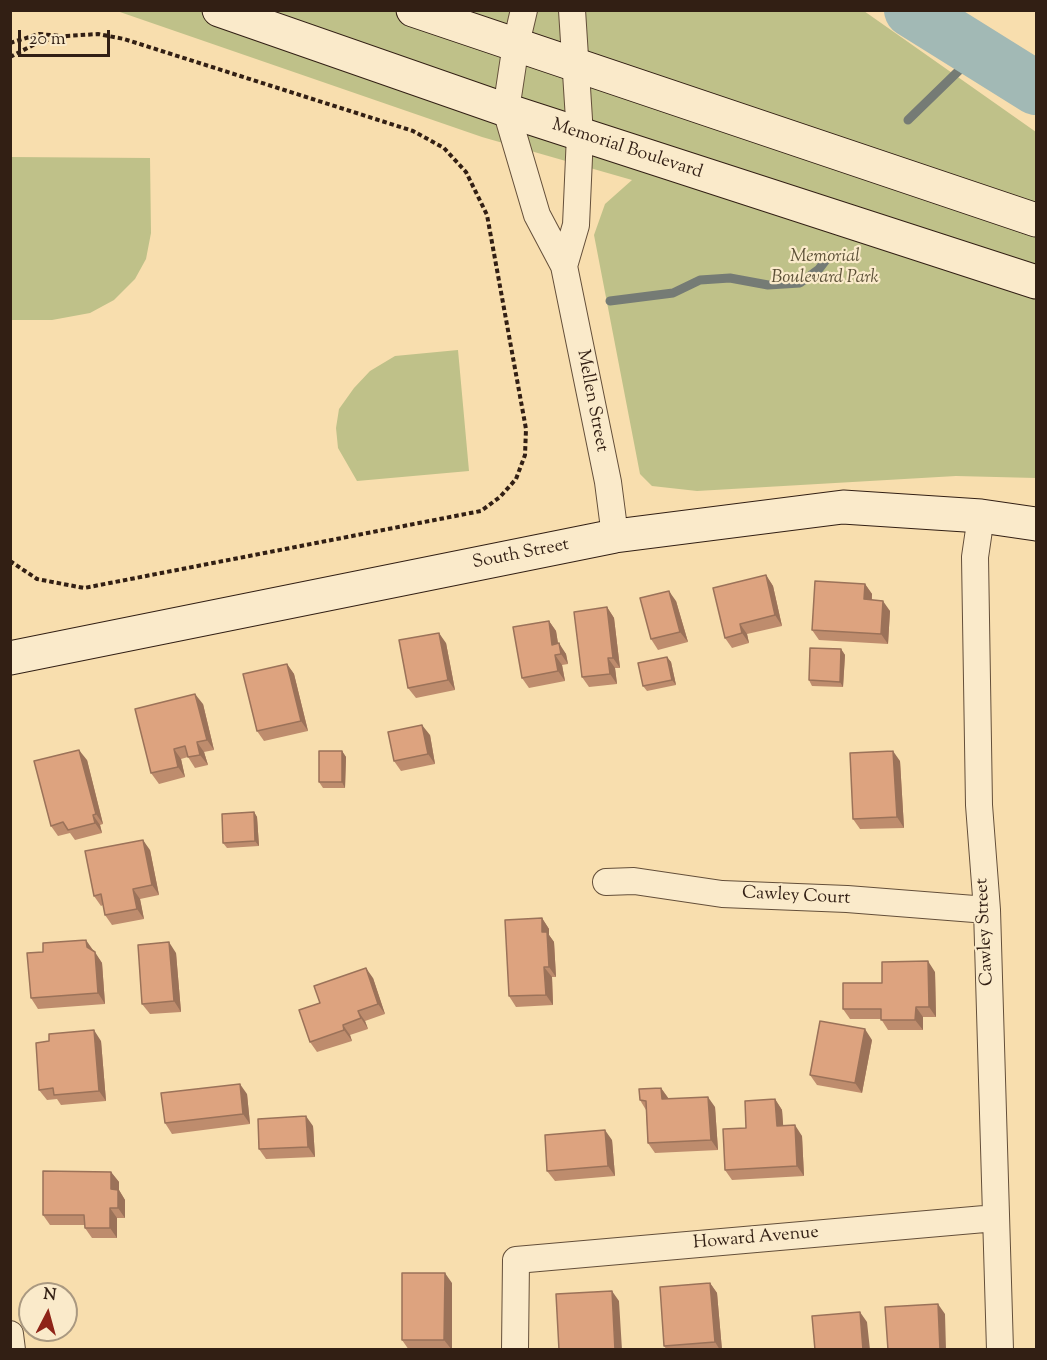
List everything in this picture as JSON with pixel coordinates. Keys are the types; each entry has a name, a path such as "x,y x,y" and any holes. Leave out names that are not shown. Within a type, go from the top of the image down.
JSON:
{"main road":[{"name":"Memorial Boulevard","path":"219,10 580,135 1036,282"},
{"path":"413,10 1036,220"},
{"name":"South Street","path":"10,658 615,536 843,507 981,516 1036,524"}],"street":[{"name":"Mellen Street","path":"524,10 516,44 506,110 537,215 564,266 608,482 615,536"},
{"name":"Mellen Street","path":"564,266 576,225 580,135 578,65 572,10"},
{"name":"Cawley Street","path":"981,516 975,557 976,675 979,806 987,910 1000,1350"},
{"name":"Cawley Court","path":"606,882 634,881 722,894 847,899 987,910"},
{"name":"Howard Avenue","path":"515,1350 516,1260 996,1218"},
{"path":"10,1334 12,1350"}],"path":[{"path":"10,43 39,34 67,36 98,34 124,39 412,131 444,148 466,172 487,215 526,429 525,455 516,479 500,497 481,511 84,588 37,579 10,561"},
{"path":"10,57 39,42 67,36"}],"green space":[{"name":"Memorial Boulevard Park","path":"117,11 864,11 1036,132 1036,478 956,476 697,491 652,486 640,474 594,235 605,204 632,180 482,137"},
{"path":"11,157 150,158 151,233 146,259 135,279 114,300 90,313 52,320 11,320"},
{"path":"458,350 469,471 357,481 338,448 336,428 339,409 354,388 370,371 395,356"}],"building":[{"path":"766,575 775,615 740,624 742,633 725,638 713,588"},
{"path":"815,581 865,584 864,599 883,601 881,634 812,630"},
{"path":"669,591 680,632 651,639 640,598"},
{"path":"607,607 613,658 608,658 610,674 582,677 574,612"},
{"path":"549,621 552,645 559,643 561,654 555,655 558,671 522,678 513,627"},
{"path":"439,633 448,680 408,688 399,640"},
{"path":"810,648 841,649 840,682 809,680"},
{"path":"667,657 672,680 643,686 638,663"},
{"path":"287,664 301,721 257,731 243,674"},
{"path":"195,694 207,740 197,742 200,755 188,757 185,746 174,749 178,767 151,773 135,709"},
{"path":"422,725 428,754 394,761 388,732"},
{"path":"79,750 96,814 93,815 95,823 68,830 63,822 51,826 34,761"},
{"path":"319,751 342,751 342,782 319,782"},
{"path":"893,751 897,817 853,819 850,753"},
{"path":"254,812 255,841 223,843 222,814"},
{"path":"143,840 152,885 133,889 137,909 105,915 101,894 94,896 85,851"},
{"path":"542,918 542,932 547,932 549,967 544,967 546,995 509,996 505,920"},
{"path":"86,940 87,947 95,952 98,993 31,998 27,953 43,952 43,943"},
{"path":"169,942 174,1001 142,1004 138,945"},
{"path":"928,961 929,1007 916,1007 915,1020 881,1020 881,1009 843,1009 843,983 882,983 882,962"},
{"path":"366,968 378,1004 358,1011 361,1018 343,1025 344,1030 310,1042 299,1010 320,1003 314,986"},
{"path":"820,1021 865,1029 855,1083 810,1075"},
{"path":"94,1030 99,1091 54,1095 53,1088 39,1090 36,1043 49,1041 49,1034"},
{"path":"240,1084 243,1114 165,1123 161,1093"},
{"path":"661,1088 662,1099 708,1097 711,1140 648,1143 646,1101 640,1100 639,1089"},
{"path":"775,1099 777,1126 795,1125 797,1166 725,1170 723,1129 746,1128 745,1101"},
{"path":"306,1116 308,1147 259,1149 258,1119"},
{"path":"605,1130 608,1166 547,1171 545,1135"},
{"path":"43,1171 111,1172 111,1189 118,1190 118,1208 110,1208 110,1228 85,1228 84,1215 43,1215"},
{"path":"402,1273 445,1273 444,1340 402,1340"},
{"path":"710,1283 715,1342 664,1346 660,1287"},
{"path":"612,1291 615,1350 559,1350 556,1294"},
{"path":"938,1304 940,1350 888,1350 885,1307"},
{"path":"860,1312 863,1350 815,1350 812,1316"}],"waterway":[{"path":"911,10 1036,88"},
{"path":"908,120 978,52"},
{"path":"610,301 673,293 700,280 730,278 768,285 800,283 819,269 829,256"}]}
